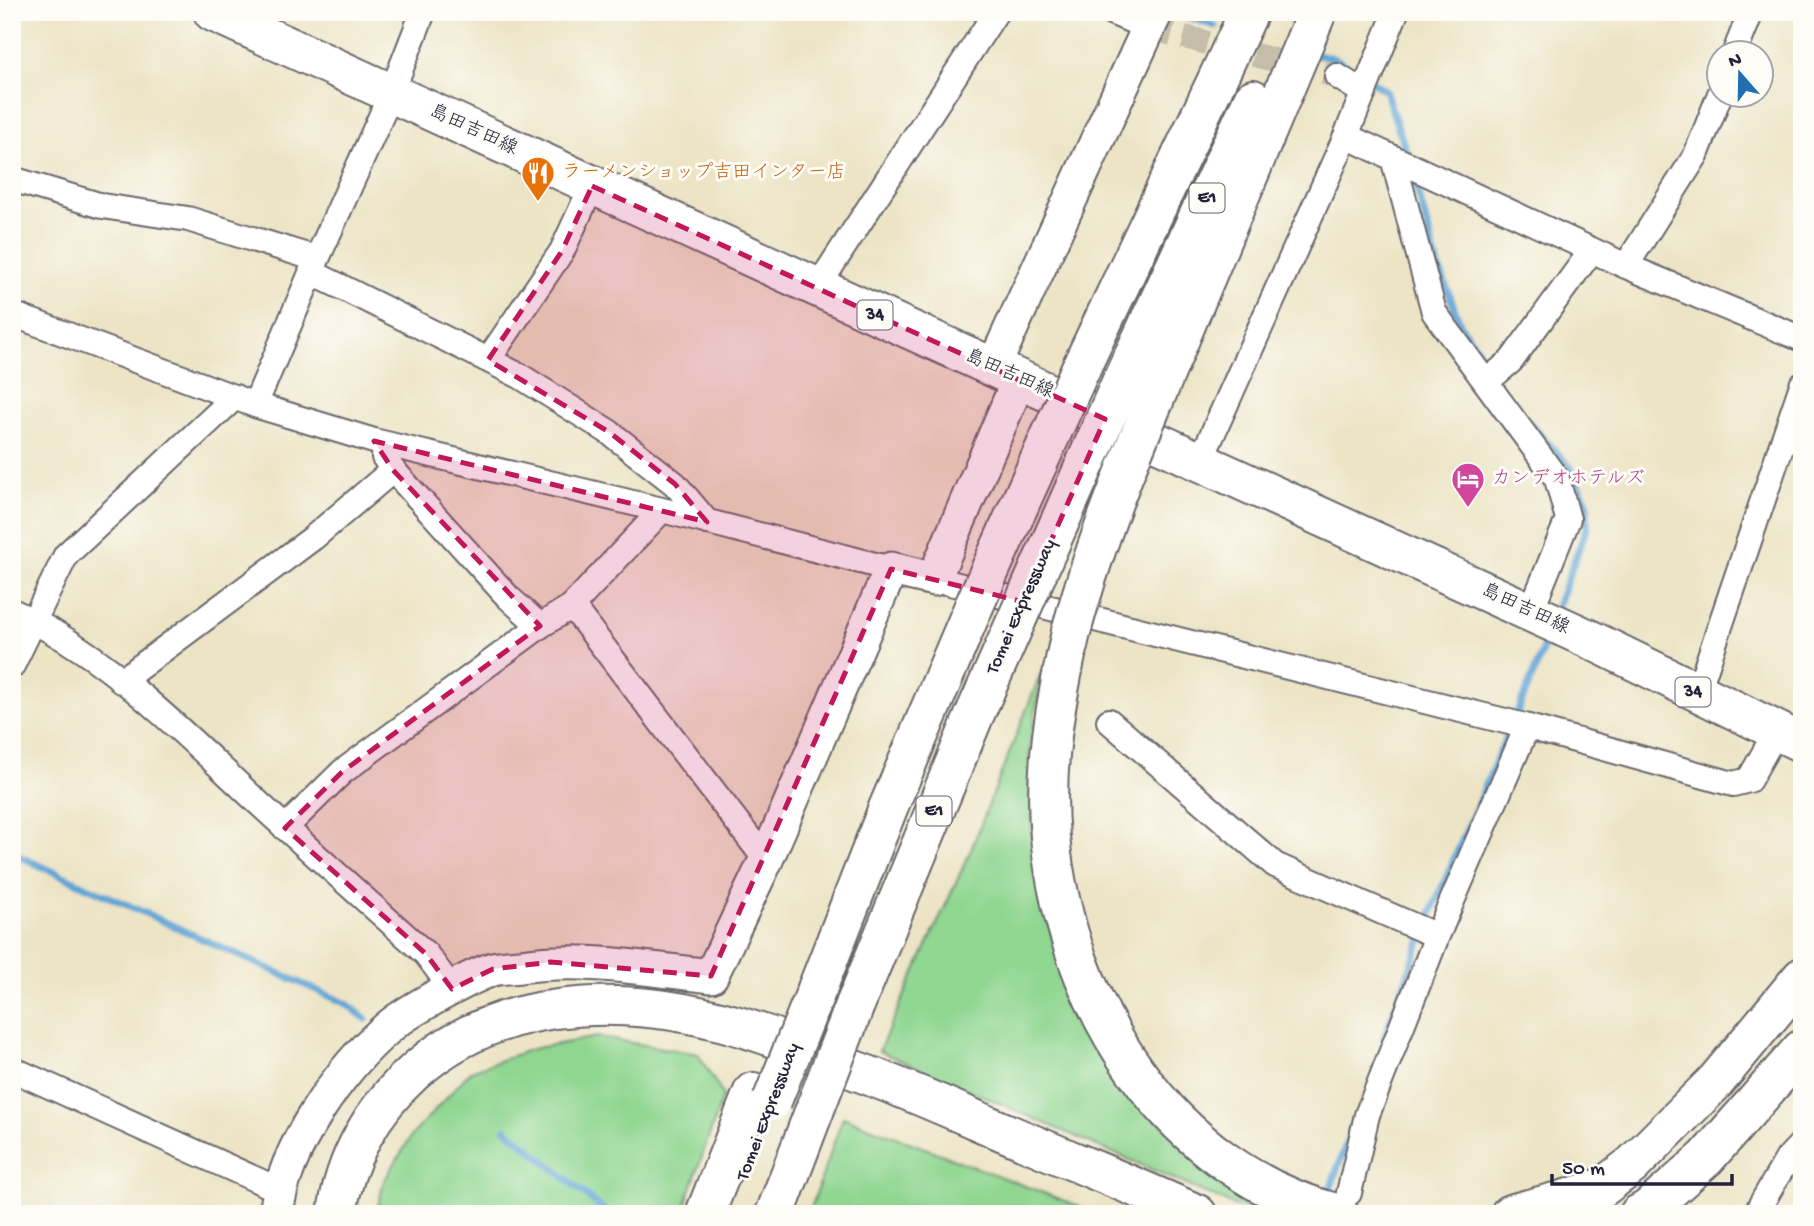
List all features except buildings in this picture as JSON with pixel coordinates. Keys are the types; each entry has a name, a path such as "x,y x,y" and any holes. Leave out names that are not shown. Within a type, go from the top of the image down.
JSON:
{"main road":[{"name":"島田吉田線","path":"213,12 1587,638 1789,738"},
{"name":"Tomei Expressway","path":"730,1214 763,1097 808,986 1080,370 1249,12"},
{"name":"Tomei Expressway","path":"775,1214 855,1004 964,740 1017,619 1137,393 1295,12"},
{"path":"1317,12 1137,393 1124,471 1086,575 1057,695 1050,746 1050,836 1063,915 1099,1014 1113,1040 1148,1090 1189,1132 1238,1169 1298,1200 1344,1204"},
{"path":"1561,1214 1632,1165 1716,1081 1802,977"},
{"path":"337,1214 353,1157 364,1134 376,1113 397,1088 420,1067 464,1036 493,1024 546,1010 592,1005 623,1006 701,1016 764,1034 892,1083 1197,1214"},
{"path":"356,1214 373,1159 410,1105 435,1080 459,1062 492,1046 531,1033 576,1026 629,1027 706,1039 811,1072 1148,1214"},
{"path":"1639,1214 1706,1158 1802,1049"},
{"path":"705,1214 763,1097"},
{"path":"1510,1214 1603,1186"}],"street":[{"path":"12,666 23,616 66,555 245,401 314,266 391,94 423,12"},
{"path":"817,288 996,12"},
{"path":"933,579 1006,373 1152,21 1111,12"},
{"path":"1200,462 1346,136 1396,12"},
{"path":"1741,38 1751,12"},
{"path":"1337,76 1364,92"},
{"path":"1626,265 1696,155 1714,108"},
{"path":"1346,136 1592,250 1802,339"},
{"path":"1394,158 1434,312 1557,478 1568,519 1534,615"},
{"path":"12,179 102,206 188,219 314,266 520,376 609,432 675,484 706,522"},
{"path":"488,360 562,251 592,186"},
{"path":"1486,381 1508,363 1592,250"},
{"path":"12,314 245,401 374,441 662,510 1496,719 1733,784 1749,780 1789,738"},
{"path":"1697,694 1802,385"},
{"path":"374,441 393,470 508,597 540,626"},
{"path":"121,681 313,538 393,470"},
{"path":"285,828 342,772 540,626 572,606 662,510"},
{"path":"12,1069 277,1202 305,1133 344,1074 391,1024 452,989 493,970 551,962 711,976 766,860 891,569"},
{"path":"572,606 766,860"},
{"path":"23,616 90,656 167,718 426,954 452,989"},
{"path":"1109,721 1275,865 1436,936"},
{"path":"1344,1204 1367,1115 1436,936 1526,727"},
{"path":"1758,1214 1788,1158 1802,1143"}],"highlighted area":[{"path":"592,186 1105,419 1024,602 891,569 711,976 551,962 493,969 452,989 426,954 285,828 342,772 540,626 393,470 374,441 707,522 675,484 609,432 488,360 562,251"}],"green space":[{"path":"1042,670 1029,751 1033,847 1054,945 1082,1023 1114,1076 1217,1181 1262,1214 1254,1214 879,1051 970,852"},
{"path":"597,1037 698,1054 723,1095 682,1214 376,1214 384,1181 413,1134 471,1071 532,1049"},
{"path":"843,1117 1099,1214 809,1214"}],"waterway":[{"path":"1173,12 1215,26"},
{"path":"1312,53 1336,59 1385,90 1409,159"},
{"path":"1413,174 1435,256 1461,326 1494,372"},
{"path":"1529,422 1570,467 1587,502 1587,527 1555,612"},
{"path":"1383,1040 1431,913 1536,668 1548,633"},
{"path":"12,853 347,1004 366,1019"},
{"path":"1330,1190 1354,1121"},
{"path":"506,1129 605,1211"}],"tunnel":[{"path":"1149,28 1337,76"}],"place":[{"name":"ラーメンショップ吉田インター店","path":"538,203"},
{"name":"カンデオホテルズ","path":"1468,509"}]}
